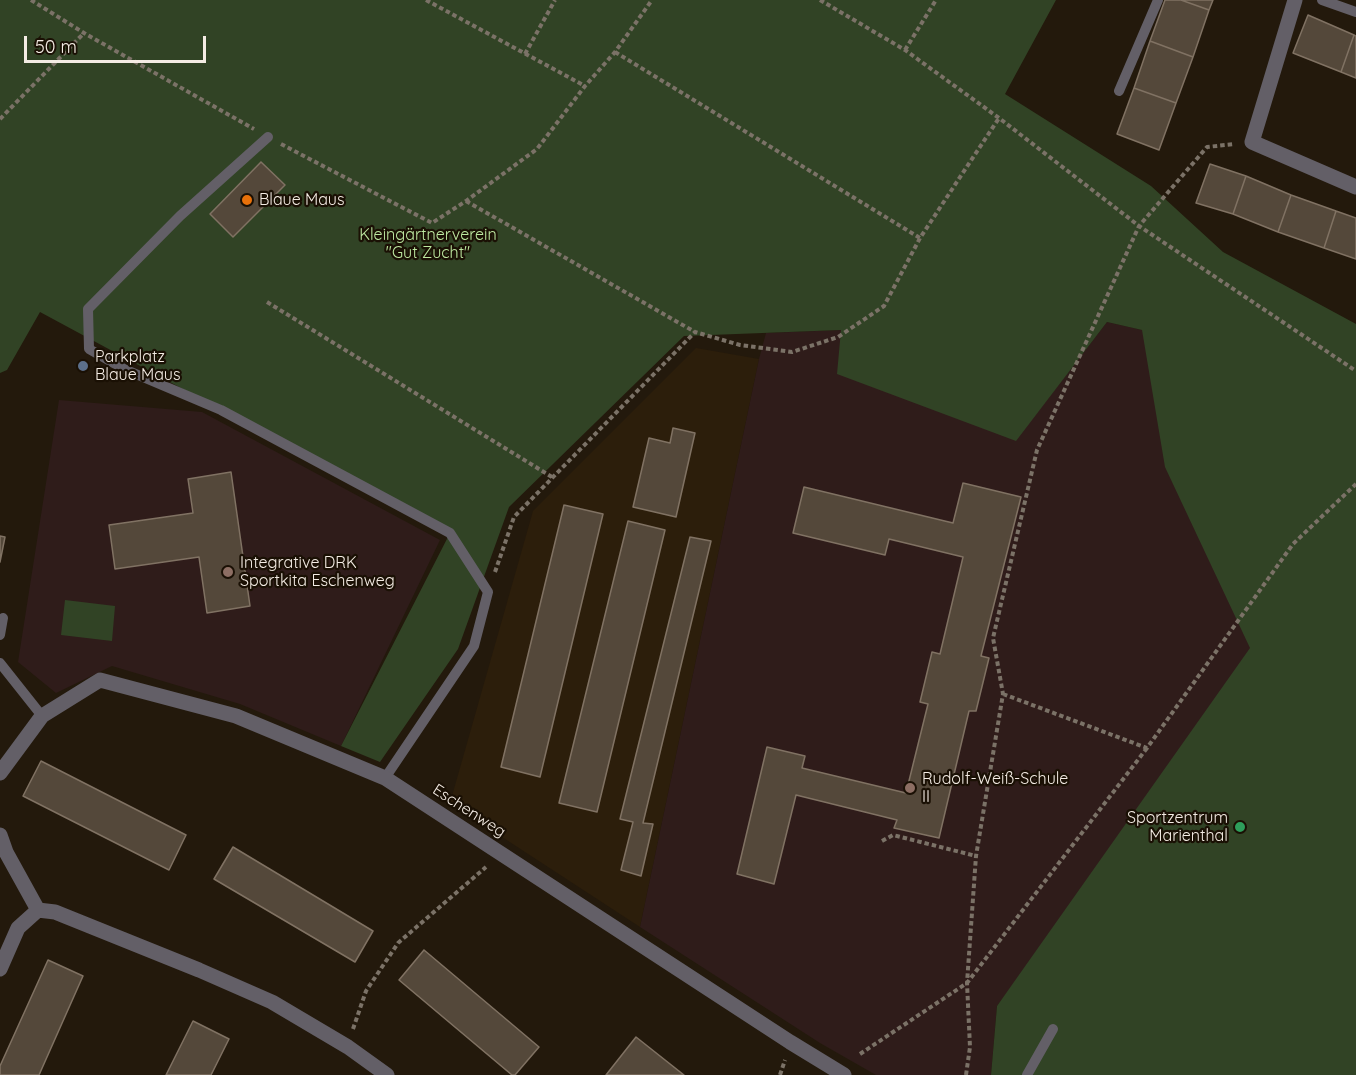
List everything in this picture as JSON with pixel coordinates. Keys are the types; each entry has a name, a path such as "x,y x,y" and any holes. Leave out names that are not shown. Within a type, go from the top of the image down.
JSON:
{"street":[{"path":"1295,0 1252,142 1356,187"},
{"name":"Eschenweg","path":"0,773 42,716 100,680 236,716 385,778 844,1075"},
{"path":"0,835 6,852 38,910"},
{"path":"0,969 18,928 38,910 55,912 262,998 348,1047 387,1075"}],"lane":[{"path":"1119,91 1158,0"},
{"path":"1322,0 1356,12"},
{"path":"268,137 180,216 88,309 89,349 124,369 221,410 450,533 488,592 474,646 385,778"},
{"path":"0,635 3,618"},
{"path":"0,663 42,716"},
{"path":"1028,1075 1053,1029"}],"path":[{"path":"31,0 84,33 268,137 432,223 466,201 537,148 585,86 615,52 652,0"},
{"path":"426,0 585,86"},
{"path":"525,54 555,0"},
{"path":"820,0 905,50 999,118 1139,226 1356,371"},
{"path":"905,50 936,0"},
{"path":"0,119 84,33"},
{"path":"615,52 920,238"},
{"path":"466,201 695,332 740,345 792,352 838,337 884,306 920,238 999,118"},
{"path":"966,1075 970,1047 967,983 976,856 1003,694 993,638 1037,450 1139,226 1206,147 1252,142"},
{"path":"267,302 552,477"},
{"path":"488,592 514,517 695,332"},
{"path":"860,1054 967,983 1147,748 1293,543 1356,484"},
{"path":"1003,694 1147,748"},
{"path":"882,841 893,835 976,856"},
{"path":"348,1047 366,991 398,942 502,854"}],"shaded area":[{"name":"Rudolf-Weiß-Schule II","path":"1107,322 1142,330 1356,525 997,1006 991,1075 876,1075 820,1043 640,927 766,333 841,330 1036,414"},
{"path":"696,348 759,359 640,927 450,803 533,511"},
{"name":"Integrative DRK Sportkita Eschenweg","path":"59,400 202,412 440,540 341,746 240,704 112,666 56,693 18,662"}],"green space":[{"name":"Kleingärtnerverein \"Gut Zucht\"","path":"0,0 1056,0 1005,94 1151,186 1223,252 1356,324 1356,1075 991,1075 997,1006 1250,648 1165,467 1142,330 1107,322 1016,441 837,374 841,330 684,336 509,507 458,649 380,762 341,746 450,533 40,312 7,370 0,373"},
{"path":"65,600 115,606 112,641 61,635"}],"building":[{"path":"1165,0 1181,0 1209,10 1193,57 1150,41"},
{"path":"1181,0 1213,0 1209,10"},
{"path":"1308,15 1354,35 1341,72 1293,53"},
{"path":"1354,35 1356,36 1356,78 1341,72"},
{"path":"1150,41 1193,57 1176,103 1134,88"},
{"path":"1134,88 1176,103 1159,150 1117,134"},
{"name":"Blaue Maus","path":"261,162 285,185 233,237 210,214"},
{"path":"1210,164 1246,176 1233,214 1196,203"},
{"path":"1246,176 1291,195 1278,232 1233,214"},
{"path":"1291,195 1336,211 1324,248 1278,232"},
{"path":"1336,211 1356,218 1356,259 1324,248"},
{"path":"673,428 695,433 676,517 633,507 649,438 670,443"},
{"path":"231,472 250,606 207,613 199,557 115,569 109,525 193,513 188,479"},
{"path":"963,483 1021,497 981,656 989,658 976,711 969,711 939,838 894,828 897,820 796,795 774,884 737,874 767,747 805,756 802,768 906,793 928,704 920,702 932,652 940,654 963,557 889,539 885,555 793,533 804,487 953,523"},
{"path":"564,505 603,514 540,777 501,767"},
{"path":"628,521 665,530 597,812 559,803"},
{"path":"0,536 5,537 0,562"},
{"path":"690,537 711,541 643,823 653,824 641,876 621,870 633,822 620,819"},
{"path":"41,761 186,835 169,870 23,796"},
{"path":"233,847 373,931 355,962 214,879"},
{"path":"424,950 539,1047 515,1075 512,1075 399,980"},
{"path":"48,960 83,976 39,1075 0,1075 0,1066"},
{"path":"193,1021 229,1039 211,1075 166,1075"},
{"path":"636,1037 684,1075 606,1075"}],"place":[{"name":"Blaue Maus","path":"247,200"},
{"name":"Parkplatz Blaue Maus","path":"83,366"},
{"name":"Integrative DRK Sportkita Eschenweg","path":"228,572"},
{"name":"Rudolf-Weiß-Schule II","path":"910,788"},
{"name":"Sportzentrum Marienthal","path":"1240,827"}]}
